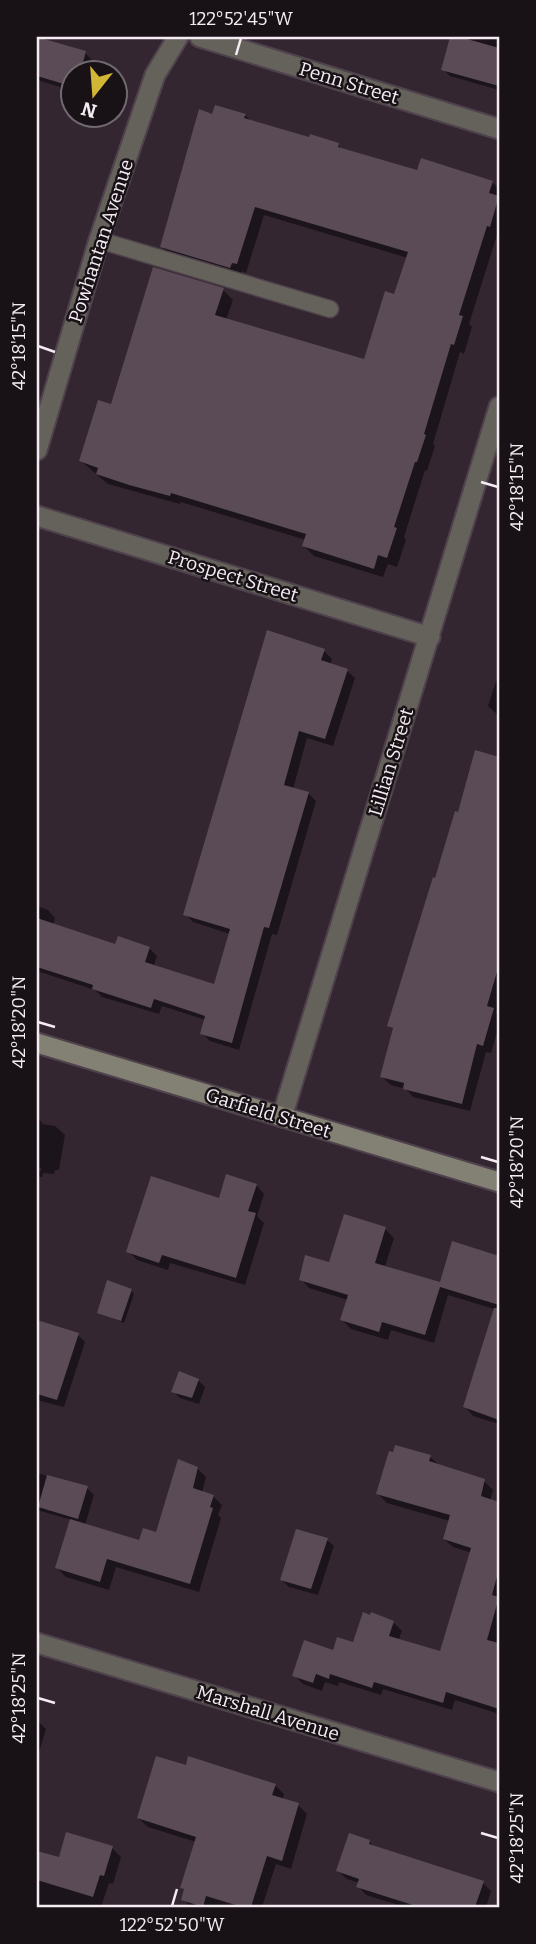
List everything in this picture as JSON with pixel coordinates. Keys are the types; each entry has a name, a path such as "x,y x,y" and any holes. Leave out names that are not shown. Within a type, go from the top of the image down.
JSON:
{"main road":[{"name":"Garfield Street","path":"37,1043 499,1182"}],"street":[{"name":"Powhantan Avenue","path":"37,450 99,240 155,75 178,37"},
{"name":"Penn Street","path":"200,37 499,129"},
{"name":"Lillian Street","path":"282,1117 499,407"},
{"name":"Prospect Street","path":"37,516 430,636"},
{"name":"Marshall Avenue","path":"37,1643 499,1782"}],"lane":[{"path":"99,240 330,309"}],"building":[{"path":"37,37 86,51 84,60 60,60 60,83 37,76"},
{"path":"450,37 460,37 499,48 499,86 441,70"},
{"path":"215,105 246,114 244,118 309,137 310,134 339,143 338,147 417,170 421,158 493,181 489,193 499,196 459,315 463,316 454,345 451,344 424,434 426,435 394,527 397,528 387,558 378,555 374,569 302,546 306,534 171,493 170,496 129,485 96,474 98,468 79,461 98,400 111,404 153,267 224,288 215,315 364,359 385,291 394,294 408,252 255,207 237,264 232,263 230,268 160,247 199,109 212,114"},
{"path":"267,630 325,649 321,660 348,669 325,739 299,731 284,785 309,792 269,928 264,927 232,1043 200,1034 205,1016 154,999 151,1008 37,967 37,918 115,944 118,936 150,947 145,962 214,984 230,929 183,915"},
{"path":"475,750 499,757 499,965 487,1006 494,1008 483,1046 477,1044 462,1104 403,1089 404,1083 380,1077 393,1028 387,1026 433,877 435,878 455,811 458,812"},
{"path":"226,1174 257,1184 248,1211 256,1213 236,1278 162,1255 159,1263 126,1252 151,1176 219,1198"},
{"path":"344,1214 386,1227 375,1263 440,1282 452,1241 499,1256 499,1305 440,1287 425,1335 382,1322 379,1332 340,1320 348,1295 299,1280 305,1255 329,1262"},
{"path":"107,1280 132,1289 121,1321 97,1313"},
{"path":"494,1308 499,1308 499,1420 463,1407"},
{"path":"37,1320 79,1333 57,1400 37,1394"},
{"path":"179,1371 199,1379 192,1398 171,1392"},
{"path":"395,1445 431,1455 429,1461 485,1479 481,1496 499,1502 499,1569 492,1595 499,1597 487,1640 499,1643 499,1709 446,1692 443,1703 374,1682 372,1688 330,1674 329,1679 316,1674 313,1683 292,1676 304,1640 333,1650 337,1637 353,1642 363,1612 370,1615 371,1612 394,1621 389,1636 440,1651 471,1548 443,1539 450,1515 376,1494 389,1451 393,1452"},
{"path":"178,1459 198,1467 193,1488 214,1495 210,1507 213,1508 190,1584 107,1559 100,1582 55,1568 70,1519 139,1540 143,1528 156,1532"},
{"path":"47,1475 88,1486 78,1519 38,1507"},
{"path":"296,1529 328,1538 311,1589 280,1580"},
{"path":"156,1756 186,1765 188,1756 276,1784 272,1795 299,1803 282,1861 267,1856 251,1907 242,1907 206,1896 203,1907 181,1900 184,1889 180,1888 196,1837 137,1818"},
{"path":"66,1832 113,1846 104,1876 100,1875 93,1897 37,1880 37,1851 59,1857"},
{"path":"349,1833 370,1840 369,1844 484,1881 475,1907 419,1907 356,1887 359,1879 336,1871"}]}
